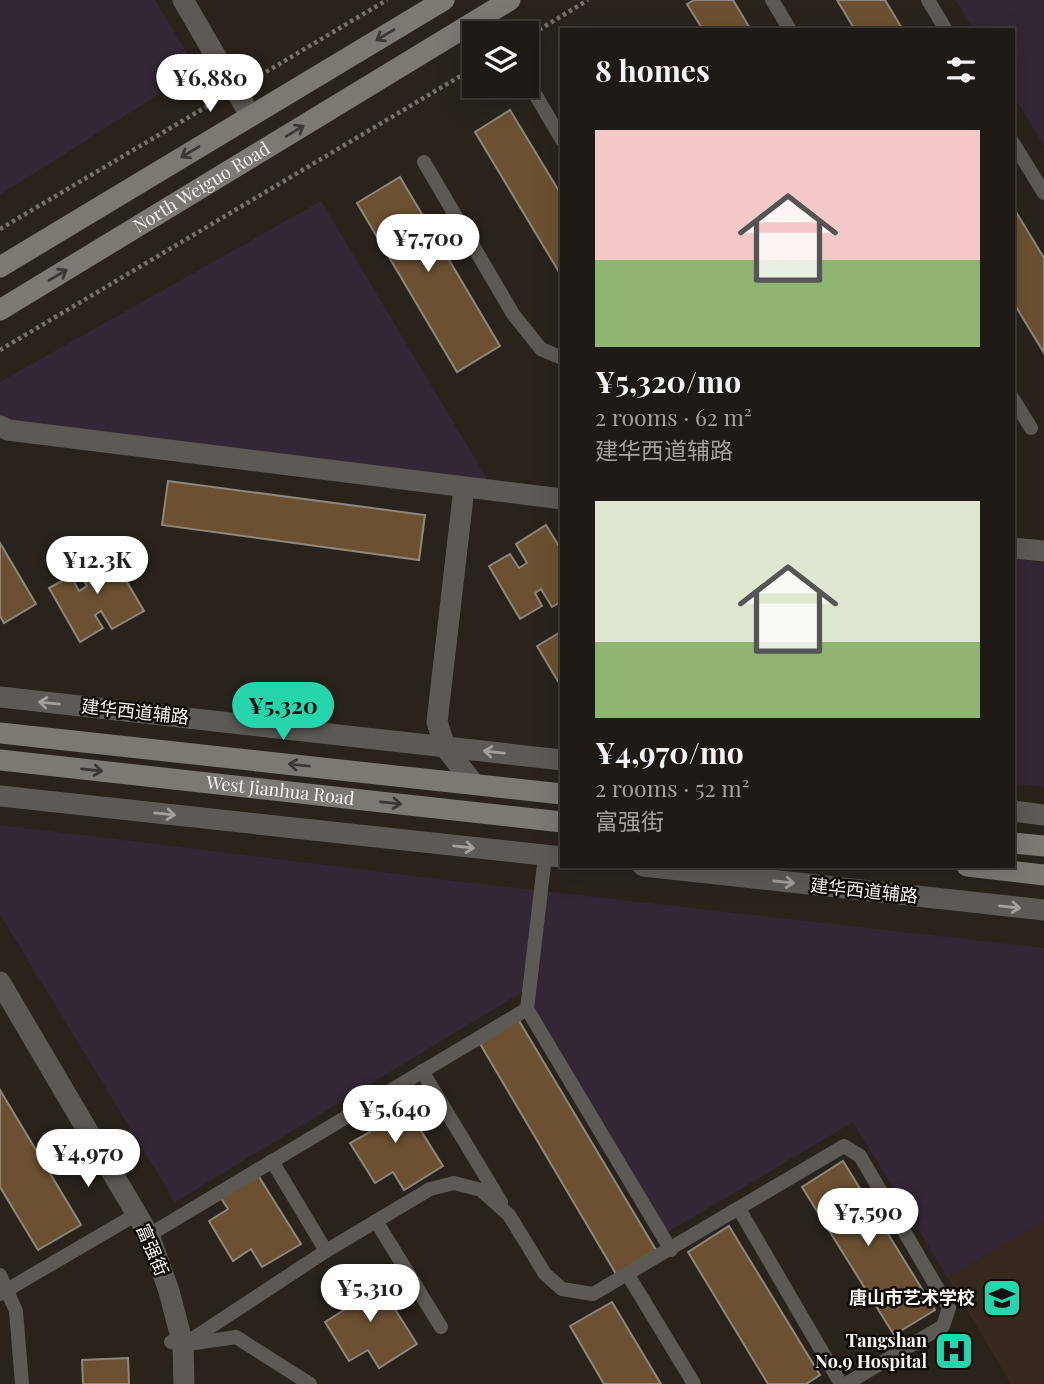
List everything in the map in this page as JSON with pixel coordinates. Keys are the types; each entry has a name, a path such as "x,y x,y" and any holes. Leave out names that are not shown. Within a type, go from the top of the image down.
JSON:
{"main road":[{"name":"North Weiguo Road","path":"0,267 444,0"},
{"name":"North Weiguo Road","path":"0,310 510,0"},
{"name":"West Jianhua Road","path":"0,733 560,794"},
{"name":"West Jianhua Road","path":"0,760 560,822"},
{"path":"1015,843 1044,846"},
{"path":"984,868 1044,875"}],"street":[{"path":"183,0 250,115"},
{"path":"0,426 8,430 560,499"},
{"path":"464,488 437,722 445,747 474,784"},
{"path":"1015,548 1044,551"},
{"name":"建华西道辅路","path":"0,697 560,760"},
{"path":"0,796 553,856"},
{"path":"1015,811 1044,815"},
{"name":"建华西道辅路","path":"661,868 1044,910"},
{"name":"富强街","path":"0,982 145,1236 177,1343 184,1384"},
{"name":"富强街","path":"0,997 130,1218 145,1236"},
{"name":"富强街","path":"173,1384 177,1343"}],"lane":[{"path":"772,0 789,28"},
{"path":"928,0 945,28"},
{"path":"537,98 560,136"},
{"path":"1015,146 1044,193"},
{"path":"424,162 513,314 541,349 560,357"},
{"path":"1015,401 1031,428"},
{"path":"553,856 527,1009 671,1250"},
{"path":"145,1236 527,1009"},
{"path":"422,1071 545,1274 562,1289 593,1294 844,1146 860,1156 949,1308 943,1326 844,1384 739,1209"},
{"path":"272,1161 326,1251"},
{"path":"177,1343 430,1189 454,1183 481,1190 509,1215"},
{"path":"4,1291 130,1218"},
{"path":"376,1221 441,1327"},
{"path":"0,1275 4,1291 16,1311 22,1384"},
{"path":"628,1275 694,1384"},
{"path":"177,1343 236,1337 310,1384"}],"path":[{"path":"0,229 387,0"},
{"path":"539,30 588,0"},
{"path":"0,350 462,75"}],"shaded area":[{"path":"0,0 155,0 197,70 0,195"},
{"path":"956,0 1044,0 1044,146 1015,98 1015,28 973,28"},
{"path":"321,201 489,482 0,430 0,382"},
{"path":"1015,558 1044,563 1044,787 1015,784"},
{"path":"0,825 455,881 1044,948 1044,1221 948,1278 853,1122 668,1232 522,992 175,1202 0,914"},
{"name":"唐山市艺术学校","path":"1044,1221 1044,1384 1011,1384 948,1278"}],"building":[{"path":"694,0 733,0 750,28 702,28 687,4"},
{"path":"837,0 885,0 902,28 854,28"},
{"path":"510,110 560,193 560,274 475,132"},
{"path":"400,177 500,346 457,372 357,203"},
{"path":"1015,210 1044,258 1044,353 1015,305"},
{"path":"168,481 425,515 419,560 162,525"},
{"path":"546,525 560,548 560,602 552,607 541,589 535,593 542,606 520,619 489,566 510,554 519,568 527,563 516,544"},
{"path":"0,543 36,604 4,623 0,616"},
{"path":"107,548 144,611 112,629 101,611 95,615 103,628 80,642 49,588 71,576 79,591 87,586 76,566"},
{"path":"559,633 560,685 537,646"},
{"path":"515,1014 656,1250 616,1274 476,1037"},
{"path":"0,1090 81,1225 38,1250 0,1187"},
{"path":"398,1094 443,1166 404,1190 393,1172 375,1183 350,1143 370,1132 361,1117"},
{"path":"843,1161 935,1310 894,1335 802,1187"},
{"path":"256,1172 301,1244 262,1267 251,1249 233,1261 209,1221 228,1209 219,1195"},
{"path":"729,1226 820,1375 806,1384 768,1384 688,1252"},
{"path":"372,1273 417,1344 379,1368 368,1350 349,1361 325,1322 344,1310 335,1296"},
{"path":"612,1302 661,1384 604,1384 570,1326"},
{"path":"128,1358 129,1384 83,1384 82,1360"}],"place":[{"name":"唐山市艺术学校","path":"1002,1298"},
{"name":"Tangshan No.9 Hospital","path":"954,1351"}]}
